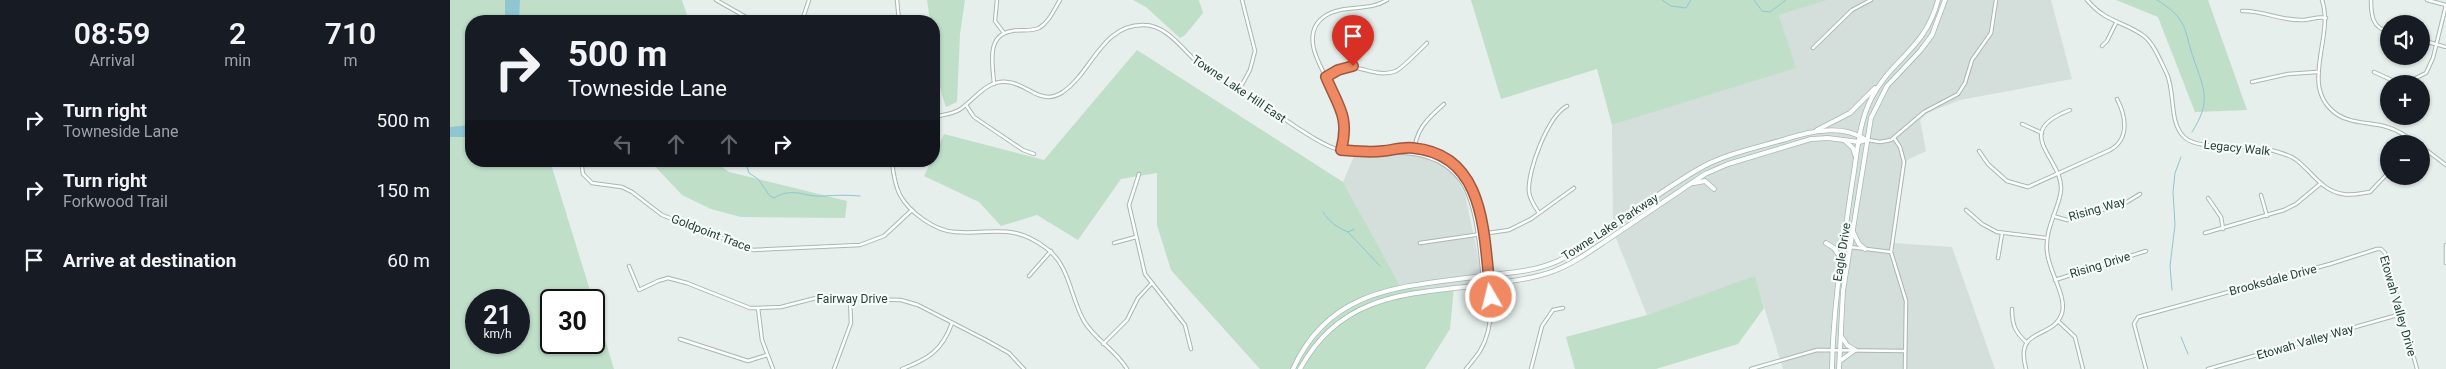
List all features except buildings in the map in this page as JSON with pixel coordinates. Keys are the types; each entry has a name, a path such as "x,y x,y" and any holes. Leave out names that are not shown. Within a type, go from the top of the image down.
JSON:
{"main road":[{"path":"1811,132 1838,121 1850,113 1884,79 1923,37 1932,20 1938,0"},
{"path":"1866,140 1873,113 1881,96 1895,76 1926,44 1937,24 1945,0"},
{"path":"1860,136 1868,106 1884,79"},
{"name":"Towne Lake Parkway","path":"1293,369 1301,350 1323,324 1345,306 1367,296 1391,290 1527,271 1560,260 1707,165 1732,154 1811,132 1836,131 1860,136 1866,140"},
{"name":"Eagle Drive","path":"1832,369 1836,288 1860,136"},
{"name":"Towne Lake Parkway","path":"1300,369 1319,340 1341,319 1365,305 1396,297 1530,278 1561,268 1584,255 1690,184 1728,164 1818,138 1859,142 1866,140"},
{"path":"1843,140 1853,148 1856,161"},
{"name":"Eagle Drive","path":"1839,369 1842,298 1866,140"},
{"path":"1690,184 1705,181 1714,189"},
{"path":"1852,230 1858,242 1865,249"},
{"path":"1826,242 1834,248 1841,259"},
{"path":"1840,334 1846,345 1855,350 1840,361"}],"street":[{"path":"716,0 742,15"},
{"path":"804,15 809,0"},
{"path":"897,0 898,15"},
{"path":"997,0 996,21 1004,33"},
{"path":"940,116 958,111 982,90 994,84 992,50 996,41 1004,33 1038,28 1046,22 1060,0"},
{"path":"1239,90 1250,70 1255,51 1242,0"},
{"path":"1341,150 1345,130 1343,114 1313,48 1313,33 1317,24 1329,14 1370,7 1387,0"},
{"path":"1813,48 1852,10 1871,0"},
{"path":"1866,140 1884,142 1894,138 1924,112 1950,100 1961,92 1972,60 1991,33 1996,0"},
{"name":"Legacy Walk","path":"2087,0 2098,12 2116,23 2139,33 2150,41 2170,82 2178,128 2184,137 2197,143 2266,149 2284,155 2294,159 2320,184 2342,194 2370,192 2380,181"},
{"path":"2322,0 2326,18 2317,72 2321,98 2340,116 2390,127 2404,135"},
{"path":"2371,0 2374,22 2380,27"},
{"path":"2374,72 2396,82 2415,80 2426,73 2433,58 2446,5 2427,0"},
{"path":"2242,11 2256,12 2290,20 2326,18"},
{"path":"2102,46 2107,41 2116,23"},
{"name":"Towne Lake Hill East","path":"994,84 1015,83 1036,96 1055,95 1069,86 1116,32 1132,26 1144,25 1160,29 1193,60 1298,129 1341,150 1414,154 1436,160 1458,177 1473,205 1486,308 1489,313"},
{"path":"2430,42 2446,47"},
{"path":"1326,77 1338,70 1353,66 1379,73 1395,72 1427,43"},
{"path":"2252,82 2288,74 2317,72"},
{"path":"1979,151 1988,164 2003,178 2017,185 2032,186 2110,150 2119,143 2125,129 2117,99"},
{"path":"1414,154 1416,136 1420,129 1444,104"},
{"path":"966,105 974,117 1024,150 1034,154"},
{"path":"1539,213 1529,192 1533,171 1548,128 1555,115 1567,106"},
{"path":"2026,369 2022,356 2026,343 2034,335 2058,321 2063,310 2063,303 2048,261 2046,238 2061,193 2057,174 2043,148 2042,133 2049,120 2070,110"},
{"path":"2022,124 2042,133"},
{"path":"1894,138 1900,147 1904,162 1891,252 1906,301 1905,369"},
{"name":"Towne Lake Hill East","path":"1382,151 1396,148 1414,148 1439,154 1462,172 1469,182 1478,201 1492,302 1489,313"},
{"path":"2430,153 2446,165"},
{"name":"Goldpoint Trace","path":"582,167 584,174 592,182 622,187 662,214 753,250 846,247 866,244 884,236 912,210"},
{"path":"893,167 900,196 912,210 942,230 954,232 1005,230 1016,232 1038,242 1051,251 1061,264 1083,320 1103,344 1122,361 1127,369"},
{"path":"1138,174 1129,205 1145,274 1185,325 1190,348"},
{"path":"2205,233 2267,216 2296,204 2320,184"},
{"path":"1420,243 1509,230 1524,224 1574,188"},
{"name":"Rising Way","path":"2053,216 2067,220 2127,202 2140,194"},
{"path":"2261,195 2267,216"},
{"path":"2208,198 2221,217 2223,229"},
{"path":"1966,210 1988,228 2002,234 2046,238"},
{"path":"1998,258 2002,234"},
{"path":"1114,243 1136,237"},
{"path":"2446,244 2446,262"},
{"path":"1849,247 1891,252"},
{"name":"Etowah Valley Drive","path":"2375,250 2381,249 2385,253 2417,369"},
{"name":"Brooksdale Drive","path":"2146,369 2135,330 2135,320 2171,307 2314,269 2375,250"},
{"path":"1029,276 1051,251"},
{"name":"Rising Drive","path":"2055,280 2146,251"},
{"name":"Fairway Drive","path":"629,266 639,290 668,278 687,283 750,308 781,307 816,298 850,300 887,298 901,300 918,305 1009,353 1024,369"},
{"path":"1103,344 1127,320 1138,298 1152,283"},
{"path":"834,369 851,323 850,300"},
{"path":"758,308 762,340 774,369"},
{"path":"1531,369 1542,326 1553,310 1563,308"},
{"path":"2012,309 2012,323 2017,334 2026,343"},
{"path":"1466,369 1484,344 1489,313"},
{"name":"Etowah Valley Way","path":"2208,369 2401,314"},
{"path":"2058,321 2075,337 2083,369"},
{"path":"902,369 929,357 938,349 952,323"},
{"path":"680,339 748,361 767,355"},
{"path":"1751,369 1817,350 1905,351"}],"shaded area":[{"path":"1828,0 2051,0 2072,79 1960,100 1927,113 1920,120 1926,151 1907,160 1893,243 1952,247 1995,369 1783,369 1755,277 1647,315 1613,231 1612,125 1795,68 1779,15"},
{"path":"1402,151 1448,163 1465,194 1484,285 1402,289 1343,182 1355,154 1375,155"}],"green space":[{"path":"450,0 682,0 687,15 465,15 465,167 552,167 590,289 540,289 540,354 605,354 605,340 614,369 450,369"},
{"path":"927,0 965,0 960,34 957,102 946,107 940,86 940,15 929,15"},
{"path":"1133,0 1199,0 1203,13 1185,35 1180,38 1146,7"},
{"path":"1471,0 1828,0 1779,15 1796,68 1612,125 1597,69 1501,99"},
{"path":"2116,0 2208,0 2247,110 2195,112 2158,17"},
{"path":"1137,50 1343,182 1402,289 1454,287 1450,329 1425,369 1260,369 1171,270 1157,225 1157,173 1121,179 1078,240 1037,215 1001,226 979,202 924,176 928,167 940,167 940,142 944,134 1044,160"},
{"path":"656,167 722,167 729,172 847,201 845,218 741,217 711,209 682,195"},
{"path":"1755,276 1764,308 1738,344 1656,369 1575,369 1566,337 1647,315"}],"water":[{"path":"505,0 520,0 519,15 505,15"},
{"path":"465,126 465,137 450,137 450,127"}],"waterway":[{"path":"1662,0 1671,6 1686,8 1691,0"},
{"path":"1754,0 1762,11 1770,12 1786,0"},
{"path":"2157,0 2180,19 2201,80 2204,104 2198,122 2192,132"},
{"path":"2172,290 2170,266 2175,225 2173,192 2175,173 2181,157"},
{"path":"747,167 749,173 758,179 770,196 774,198 788,193 817,196 860,196"},
{"path":"1323,212 1331,222 1340,228 1348,232 1354,229"},
{"path":"1348,232 1380,266"},
{"path":"2181,337 2188,354"}],"route":[{"path":"1353,66 1330,73 1326,77 1343,114 1345,130 1341,150 1382,151 1407,148 1426,150 1439,154 1462,172 1478,201 1491,297"}]}
